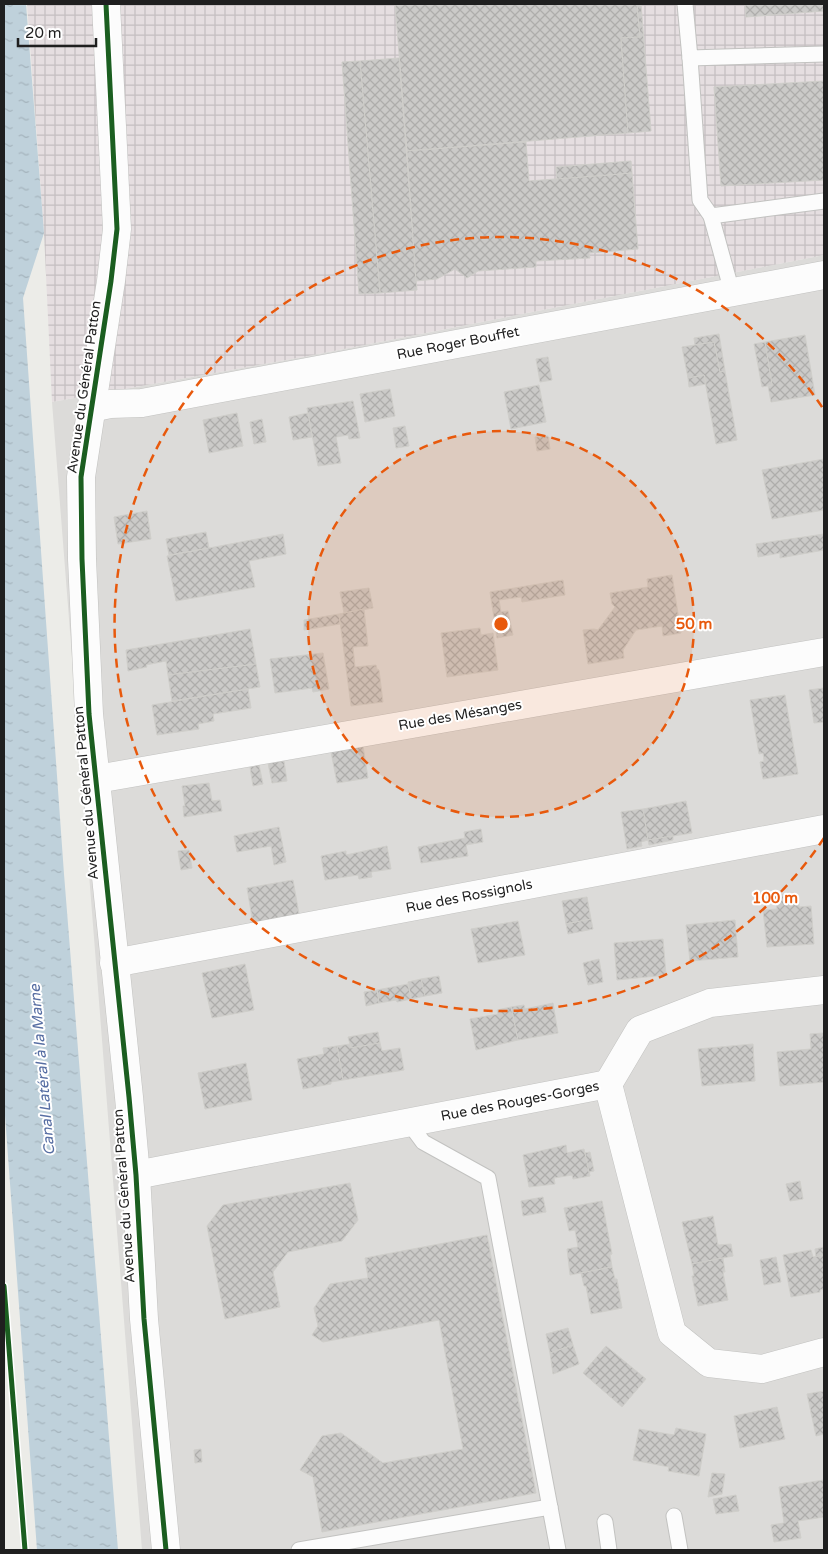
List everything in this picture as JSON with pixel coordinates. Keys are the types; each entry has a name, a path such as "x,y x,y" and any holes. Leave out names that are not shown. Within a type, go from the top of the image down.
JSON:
{"street":[{"name":"Avenue du Général Patton","path":"106,4 117,229 111,281 81,477 82,559 89,714 136,1175 144,1319 166,1550"},
{"name":"Rue Roger Bouffet","path":"92,408 110,404 151,401 824,275"},
{"name":"Rue des Mésanges","path":"97,779 824,652"},
{"name":"Rue des Rossignols","path":"114,963 824,830"},
{"path":"608,1084 640,1030 710,1003 824,990"},
{"name":"Rue des Rouges-Gorges","path":"136,1175 608,1084 672,1333 709,1362 762,1369 824,1352"}],"lane":[{"path":"685,4 700,200 711,216 732,292"},
{"path":"690,58 824,54"},
{"path":"711,216 824,201"},
{"path":"409,1123 423,1142 488,1178 558,1550"},
{"path":"299,1550 550,1507"},
{"path":"674,1516 680,1550"},
{"path":"604,1522 609,1550"}],"shaded area":[{"path":"27,4 824,4 824,255 303,357 52,402 44,233"},
{"path":"824,255 824,1550 142,1550 52,402 303,357"}],"water":[{"name":"Canal Latéral à la Marne","path":"4,4 26,4 44,233 23,298 64,874 118,1550 37,1550 4,1102"}],"building":[{"path":"395,4 637,4 640,37 621,38 628,133 407,151"},
{"path":"637,4 641,4 651,131 628,133 621,38 640,37"},
{"path":"745,4 824,4 824,11 746,17"},
{"path":"399,58 417,290 380,293 360,61"},
{"path":"360,61 380,293 359,294 342,62"},
{"path":"824,81 824,180 721,186 714,87"},
{"path":"526,142 529,181 632,173 638,249 589,253 590,258 536,261 536,267 478,271 467,278 455,269 437,279 416,281 407,151"},
{"path":"631,161 632,173 557,179 556,167"},
{"path":"719,334 725,371 720,372 714,342 695,345 694,338"},
{"path":"805,335 815,395 771,402 768,386 772,385 765,342"},
{"path":"714,342 720,372 725,371 737,440 716,444 704,375 688,378 682,347"},
{"path":"765,342 772,385 762,387 754,344"},
{"path":"548,357 552,380 540,382 536,359"},
{"path":"704,375 706,384 689,387 688,378"},
{"path":"539,385 546,422 511,429 504,392"},
{"path":"390,389 395,416 365,422 360,394"},
{"path":"353,401 360,438 349,439 348,435 336,437 341,463 318,466 307,408"},
{"path":"237,413 243,446 209,453 203,420"},
{"path":"308,413 312,437 293,440 289,417"},
{"path":"262,419 266,442 254,444 250,422"},
{"path":"405,426 409,446 396,448 393,428"},
{"path":"548,436 550,449 537,451 535,437"},
{"path":"824,459 824,510 772,519 762,470"},
{"path":"147,511 151,539 118,544 114,517"},
{"path":"206,532 209,548 169,555 166,539"},
{"path":"283,534 286,554 249,561 255,587 176,601 167,556"},
{"path":"824,534 824,550 780,558 780,553 758,557 756,544"},
{"path":"672,575 681,633 663,636 662,626 636,630 623,650 624,658 588,664 583,630 598,630 615,607 612,604 610,593 648,587 647,579"},
{"path":"563,580 565,595 522,602 521,597 499,600 501,612 508,611 513,635 497,638 490,592"},
{"path":"369,588 373,608 344,613 340,592"},
{"path":"364,609 368,646 353,647 355,667 376,665 379,670 383,702 351,706 339,614"},
{"path":"339,614 340,624 304,630 304,620"},
{"path":"480,628 481,635 493,633 498,670 447,677 441,633"},
{"path":"250,629 256,664 168,675 166,661 128,671 126,650"},
{"path":"323,653 329,689 313,692 312,688 275,693 270,659"},
{"path":"256,664 260,687 172,701 168,675"},
{"path":"824,688 824,722 814,723 809,690"},
{"path":"248,689 251,708 213,714 214,721 198,724 199,729 157,735 152,705"},
{"path":"785,695 798,774 763,779 760,762 764,761 763,753 759,754 750,700"},
{"path":"363,746 368,778 337,783 331,752"},
{"path":"284,761 287,781 272,783 268,763"},
{"path":"259,765 263,784 253,786 250,767"},
{"path":"209,783 212,801 220,800 222,811 184,817 183,806 185,806 182,786"},
{"path":"686,801 692,833 648,840 643,809"},
{"path":"643,809 648,840 641,842 642,846 627,849 621,812"},
{"path":"279,827 286,862 274,865 271,846 237,852 234,836"},
{"path":"481,829 483,842 466,845 468,856 421,863 418,847 465,838 464,832"},
{"path":"673,836 673,840 649,845 648,840"},
{"path":"387,846 391,869 371,872 372,877 359,879 358,875 325,880 321,856 346,851 346,855"},
{"path":"189,850 192,868 181,870 178,851"},
{"path":"293,880 299,914 253,923 247,888"},
{"path":"794,893 798,896 799,907 811,906 814,944 767,947 763,910 777,909 776,898 779,895"},
{"path":"587,897 591,919 566,924 562,901"},
{"path":"591,919 593,929 568,934 566,924"},
{"path":"735,920 738,957 690,961 686,925"},
{"path":"518,921 525,955 478,963 471,929"},
{"path":"663,939 666,975 617,980 614,943"},
{"path":"599,959 603,982 588,985 583,963"},
{"path":"245,964 254,1010 212,1018 202,973"},
{"path":"439,976 442,993 425,996 421,979"},
{"path":"421,979 425,996 411,999 408,982"},
{"path":"408,984 411,999 379,1003 377,990"},
{"path":"377,990 379,1003 366,1006 364,992"},
{"path":"553,1003 558,1033 518,1040 511,1007 524,1005 525,1009"},
{"path":"511,1007 518,1040 476,1050 470,1019 498,1014 497,1010"},
{"path":"378,1032 380,1043 351,1048 348,1037"},
{"path":"824,1033 824,1082 780,1086 777,1052 811,1049 810,1034"},
{"path":"380,1043 382,1051 400,1048 404,1070 343,1080 337,1046 350,1044 351,1048"},
{"path":"753,1044 755,1081 702,1086 698,1049"},
{"path":"337,1046 343,1080 303,1089 297,1059 324,1054 323,1048"},
{"path":"246,1063 252,1100 205,1109 198,1073"},
{"path":"566,1145 567,1153 584,1149 590,1176 573,1179 572,1175 554,1178 555,1184 529,1187 523,1155"},
{"path":"590,1152 594,1171 589,1172 585,1153"},
{"path":"800,1181 803,1199 790,1201 786,1184"},
{"path":"350,1183 358,1220 342,1241 288,1252 273,1272 280,1307 225,1319 207,1226 223,1205"},
{"path":"543,1197 546,1212 523,1216 521,1201"},
{"path":"602,1201 612,1254 610,1255 612,1267 570,1275 567,1249 578,1247 575,1230 569,1231 564,1208"},
{"path":"713,1216 718,1245 731,1244 733,1256 692,1264 682,1222"},
{"path":"487,1235 536,1493 322,1532 313,1477 300,1470 322,1436 341,1433 383,1463 463,1449 439,1320 323,1342 312,1335 318,1326 314,1308 330,1284 368,1278 365,1258"},
{"path":"824,1247 824,1255 816,1257 815,1249"},
{"path":"811,1250 813,1257 824,1255 824,1289 820,1290 820,1292 791,1297 783,1255"},
{"path":"776,1257 781,1282 764,1285 760,1260"},
{"path":"723,1258 725,1272 723,1272 728,1300 698,1306 692,1276 694,1276 692,1264"},
{"path":"612,1267 615,1279 617,1279 622,1308 591,1314 586,1286 584,1286 581,1273"},
{"path":"568,1328 573,1345 550,1353 546,1334"},
{"path":"573,1345 579,1364 553,1374 550,1353"},
{"path":"606,1346 646,1379 622,1407 583,1373"},
{"path":"824,1391 824,1434 816,1436 807,1394"},
{"path":"777,1407 785,1439 740,1448 734,1416"},
{"path":"676,1428 706,1434 699,1476 668,1471 669,1467 633,1460 639,1429 674,1435"},
{"path":"201,1449 202,1462 195,1463 194,1450"},
{"path":"712,1473 725,1474 722,1494 708,1497"},
{"path":"824,1480 824,1517 798,1521 801,1538 774,1542 771,1525 784,1523 779,1487"},
{"path":"736,1495 739,1511 716,1514 713,1499"}],"cycle path":[{"path":"106,4 117,229 111,281 81,477 82,559 89,714 129,1097 136,1175 144,1319 166,1550"},
{"path":"4,1286 25,1550"}]}
